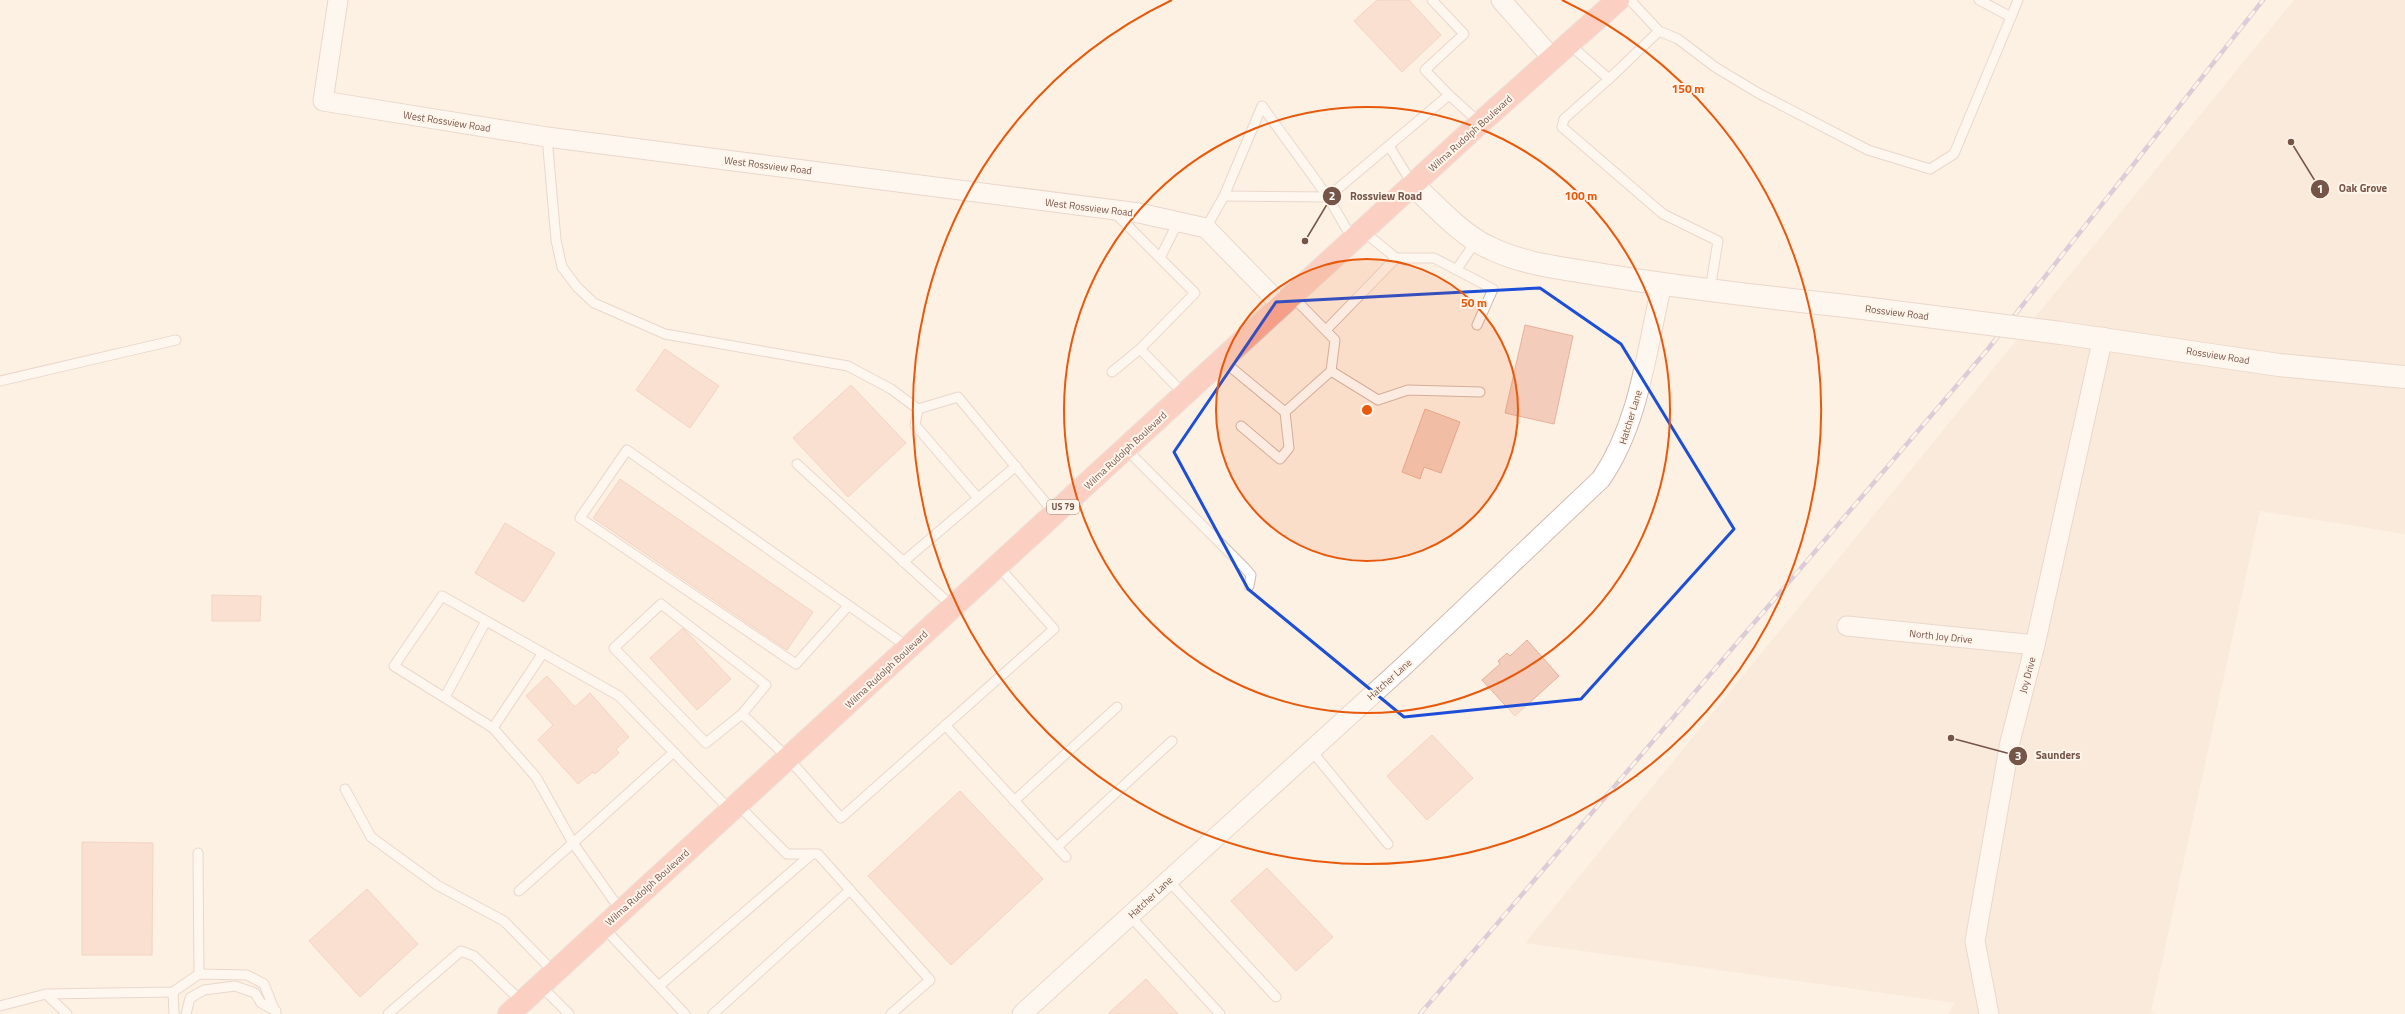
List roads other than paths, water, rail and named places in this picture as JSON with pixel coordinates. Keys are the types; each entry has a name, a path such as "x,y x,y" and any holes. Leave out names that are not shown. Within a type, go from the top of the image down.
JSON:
{"highway":[{"name":"Wilma Rudolph Boulevard","path":"515,1008 735,808 1480,123 1618,0"}],"street":[{"name":"West Rossview Road","path":"338,0 323,101 547,137 1111,210 1206,228"},
{"path":"1501,0 1552,59"},
{"name":"Rossview Road","path":"1413,185 1444,215 1488,248 1522,261 1662,284 2103,337 2280,365 2405,377"},
{"path":"1206,228 1287,301"},
{"name":"Hatcher Lane","path":"1022,1014 1412,659 1601,479 1615,459 1626,435 1637,398 1662,284"},
{"name":"Joy Drive","path":"1989,1014 1975,942 2010,742 2035,645 2103,337"},
{"name":"North Joy Drive","path":"1847,626 2035,645"}],"lane":[{"path":"1432,0 1464,34 1425,70 1449,95 1480,123"},
{"path":"1630,0 1659,31 1678,39 1714,67 1758,93 1868,150 1930,169 1954,154 2018,0"},
{"path":"1979,0 2012,17"},
{"path":"1659,31 1609,79 1564,119 1562,127 1663,214 1718,241 1710,290"},
{"path":"1569,44 1609,79"},
{"path":"1224,196 1328,197 1449,95"},
{"path":"1206,228 1224,196 1262,106 1358,236 1396,258 1434,258 1493,289 1477,325"},
{"path":"547,137 556,240 562,267 577,287 594,303 665,334 848,366 891,389 918,409"},
{"path":"1389,146 1413,185"},
{"path":"1111,210 1161,256 1195,293 1140,349 1112,372"},
{"path":"1161,256 1178,222"},
{"path":"1456,270 1477,240"},
{"path":"1326,330 1396,258"},
{"path":"1285,412 1331,371 1336,340 1326,330 1287,301"},
{"path":"0,381 176,340"},
{"path":"1140,349 1185,395"},
{"path":"1222,360 1285,412 1289,448 1280,459 1241,426"},
{"path":"1331,371 1378,400 1408,390 1480,392"},
{"path":"918,409 958,397 1055,514"},
{"path":"918,409 915,424 978,498"},
{"path":"1126,449 1245,568 1251,575 1249,586"},
{"path":"848,606 796,664 580,518 627,450 909,648"},
{"path":"797,464 953,607"},
{"path":"903,562 1016,466"},
{"path":"742,714 788,758 841,818 1054,629 998,566"},
{"path":"621,911 573,843 536,777 493,728 394,666 442,596 619,696 674,752 787,854 818,854 930,980 891,1014"},
{"path":"661,604 766,685 742,714 706,743 614,648 661,604"},
{"path":"445,697 486,621"},
{"path":"493,728 543,653"},
{"path":"1014,801 1117,707"},
{"path":"945,725 1066,857"},
{"path":"1057,847 1172,741"},
{"path":"1311,750 1388,844"},
{"path":"519,891 674,752"},
{"path":"345,789 371,837 437,885 504,921 547,979 569,1014"},
{"path":"198,853 199,974"},
{"path":"659,986 812,854"},
{"path":"1168,880 1276,997"},
{"path":"713,1014 850,890"},
{"path":"1130,916 1220,1014"},
{"path":"603,927 685,1014"},
{"path":"388,1014 461,951 474,956 515,1008"},
{"path":"0,1006 46,994 173,992 199,974 247,975 264,984 276,1013"},
{"path":"186,1014 190,998 204,990 235,986 255,993 261,1003 276,1013"},
{"path":"173,992 174,1014"},
{"path":"46,994 67,1014"}],"railway":[{"path":"1420,1014 1988,349 2263,0"}],"place":[{"name":"Oak Grove","path":"2291,142"},
{"name":"Rossview Road","path":"1305,241"},
{"name":"Saunders","path":"1951,738"}]}
